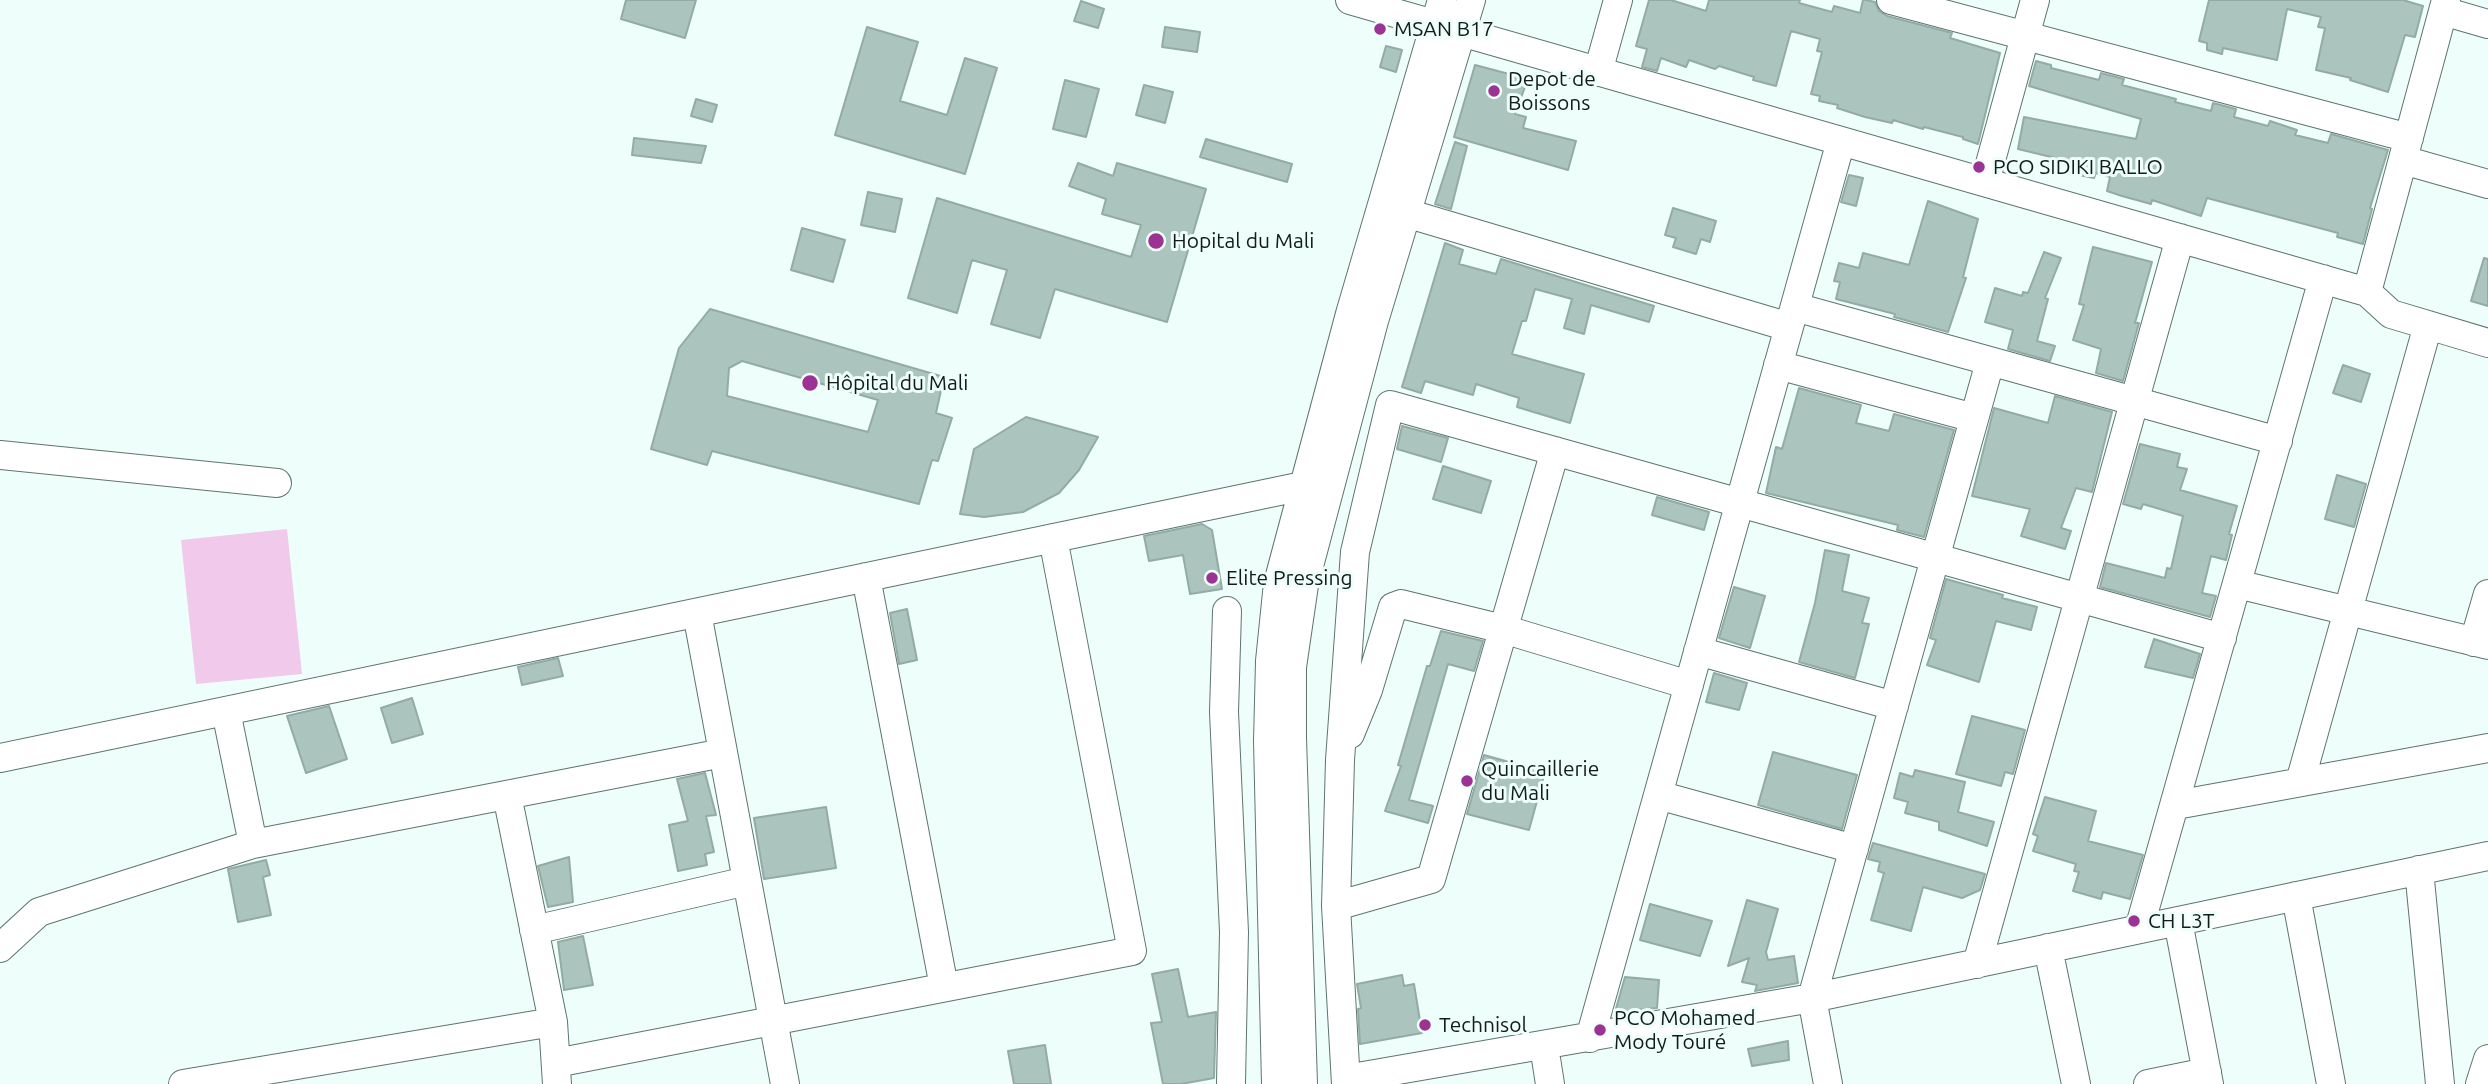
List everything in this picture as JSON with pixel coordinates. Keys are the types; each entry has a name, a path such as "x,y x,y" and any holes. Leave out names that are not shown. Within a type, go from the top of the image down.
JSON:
{"street":[{"path":"1350,0 1438,12 1461,32 2367,292 2391,314 2488,343"},
{"path":"1303,1084 1292,667 1304,585 1374,321 1471,0"},
{"path":"1598,72 1618,0"},
{"path":"1891,0 2025,36 2406,149 2488,184"},
{"path":"1985,182 2035,0"},
{"path":"2367,292 2444,6 2488,24"},
{"path":"1276,1084 1268,741 1270,661 1278,583 1350,314 1438,12"},
{"path":"1590,1038 1841,141"},
{"path":"1406,214 1792,317 1990,362 2278,441"},
{"path":"1977,964 2180,238"},
{"path":"2139,929 2323,279"},
{"path":"2300,782 2428,325"},
{"path":"1828,1084 1812,998 1990,362"},
{"path":"1778,365 1974,418"},
{"path":"2222,638 1390,405 1355,552 1340,760 1336,905 1346,1081 1812,998 2488,856"},
{"path":"1336,905 1431,879 1555,451"},
{"path":"0,455 277,483"},
{"path":"0,758 1303,486"},
{"path":"507,795 553,1022 556,1073 773,1019 1132,951 1053,538"},
{"path":"866,577 944,986"},
{"path":"1353,579 1393,607"},
{"path":"2237,584 2481,644 2488,594"},
{"path":"1393,607 1401,604 1503,629 1689,685"},
{"path":"1340,760 1368,690 1393,607"},
{"path":"1227,611 1224,712 1234,932 1231,1084"},
{"path":"697,612 785,1084"},
{"path":"1698,651 1894,706"},
{"path":"226,711 253,844"},
{"path":"2176,805 2488,748"},
{"path":"0,948 39,912 253,844 723,753"},
{"path":"1658,794 1854,849"},
{"path":"2419,870 2440,1084"},
{"path":"534,929 747,881"},
{"path":"2296,896 2331,1084"},
{"path":"2148,1084 2208,1078 2178,921"},
{"path":"2048,948 2076,1084"},
{"path":"183,1084 553,1022"},
{"path":"1544,1046 1550,1084"},
{"path":"2480,1084 2488,1059"}],"shaded area":[{"path":"287,529 302,674 196,684 181,540"}],"building":[{"path":"626,0 696,0 685,38 621,19"},
{"path":"1649,0 1671,0 1706,11 1709,0 1800,0 1799,3 1832,12 1834,6 1860,13 1863,0 1866,0 1875,2 1879,11 1887,16 1952,33 1950,38 2000,53 1978,144 1963,137 1924,127 1923,129 1893,120 1892,123 1865,117 1837,108 1838,105 1819,101 1820,96 1811,94 1822,52 1817,51 1820,39 1791,31 1776,86 1719,66 1715,69 1689,60 1686,67 1661,58 1657,71 1642,67 1647,49 1636,46"},
{"path":"2209,0 2403,0 2423,6 2415,37 2405,35 2388,92 2350,80 2351,78 2316,70 2325,28 2318,27 2321,17 2287,9 2277,60 2223,48 2222,54 2207,50 2207,43 2199,41"},
{"path":"1081,1 1104,9 1098,28 1074,21"},
{"path":"867,27 918,42 900,101 947,115 965,58 997,68 965,174 835,135"},
{"path":"1165,27 1200,32 1197,52 1162,47"},
{"path":"1386,46 1402,50 1396,72 1380,67"},
{"path":"2036,61 2051,65 2051,68 2099,80 2101,73 2124,79 2122,85 2211,111 2213,103 2236,109 2234,117 2268,126 2270,121 2297,130 2295,135 2328,143 2331,134 2388,150 2370,208 2372,209 2363,244 2337,237 2338,233 2207,198 2201,216 2152,200 2151,204 2107,191 2110,177 2096,173 2094,178 2069,173 2072,162 2018,149 2024,117 2136,139 2141,119 2029,86"},
{"path":"1475,65 1528,79 1515,114 1526,117 1523,128 1576,141 1568,170 1454,137"},
{"path":"1065,80 1099,89 1086,137 1053,129"},
{"path":"1144,85 1173,92 1165,123 1136,115"},
{"path":"696,99 717,105 712,122 691,116"},
{"path":"634,138 706,146 701,163 632,155"},
{"path":"1206,139 1292,164 1287,182 1200,157"},
{"path":"1455,142 1467,146 1451,209 1435,204"},
{"path":"1078,163 1113,176 1117,163 1206,189 1167,322 1055,289 1040,338 991,324 1007,270 972,260 957,313 908,298 937,198 1131,257 1141,225 1102,214 1106,199 1069,186"},
{"path":"1849,175 1863,178 1856,206 1841,202"},
{"path":"868,192 902,199 895,232 861,225"},
{"path":"1928,201 1978,219 1963,277 1966,278 1948,332 1894,317 1895,314 1836,299 1840,282 1834,281 1839,263 1859,268 1863,253 1909,265"},
{"path":"1673,208 1716,221 1710,242 1701,239 1696,254 1673,247 1676,238 1665,235"},
{"path":"802,228 845,240 833,282 791,270"},
{"path":"1445,243 1463,250 1459,264 1496,274 1501,259 1654,306 1649,322 1591,305 1584,334 1564,328 1572,299 1535,289 1526,321 1522,321 1512,354 1584,374 1570,423 1517,407 1519,398 1476,384 1473,395 1425,381 1421,393 1402,387"},
{"path":"2093,247 2152,262 2123,381 2096,373 2101,349 2073,340 2084,305 2079,304"},
{"path":"2044,252 2061,258 2045,298 2048,299 2037,341 2055,346 2050,361 2008,349 2013,330 1985,322 1995,288 2022,296 2023,292 2028,293"},
{"path":"2484,258 2488,259 2488,306 2471,301"},
{"path":"710,309 944,377 936,413 952,418 938,461 932,460 919,504 712,451 707,465 651,449 679,348","holes":["742,361 878,400 868,432 727,396 729,368"]},
{"path":"2343,365 2370,374 2361,402 2333,393"},
{"path":"1799,388 1861,405 1856,423 1889,431 1894,414 1954,430 1924,537 1897,530 1898,525 1766,493 1776,447 1782,449"},
{"path":"2055,396 2112,412 2092,492 2076,488 2061,528 2071,531 2065,549 2021,536 2030,509 1972,496 1994,408 2048,423"},
{"path":"1026,417 1098,437 1079,470 1059,493 1023,512 984,517 960,514 974,449"},
{"path":"1402,426 1448,438 1441,462 1397,449"},
{"path":"2140,444 2180,454 2177,467 2187,469 2180,490 2237,506 2229,534 2232,535 2226,560 2211,556 2202,593 2216,596 2210,617 2100,587 2106,563 2165,578 2167,568 2171,569 2183,516 2143,504 2141,509 2123,504"},
{"path":"1443,466 1491,481 1481,513 1433,499"},
{"path":"2337,475 2366,484 2354,527 2325,519"},
{"path":"1657,497 1709,512 1704,530 1652,515"},
{"path":"1202,524 1212,530 1222,589 1190,594 1183,555 1149,561 1144,536"},
{"path":"1825,550 1849,555 1842,591 1869,598 1862,623 1869,624 1855,678 1799,662 1815,603"},
{"path":"1946,579 2037,607 2031,630 1996,621 1979,682 1927,665 1936,640 1930,638"},
{"path":"1734,587 1765,596 1750,648 1719,638"},
{"path":"907,609 917,660 899,664 890,613"},
{"path":"1441,631 1483,641 1474,671 1448,664 1409,800 1433,806 1428,823 1385,811 1401,766 1398,765 1427,666 1430,666"},
{"path":"2154,639 2200,654 2193,678 2145,667"},
{"path":"558,658 563,676 522,685 518,667"},
{"path":"1714,673 1747,683 1739,710 1706,702"},
{"path":"412,698 423,734 392,743 381,708"},
{"path":"329,706 347,759 306,773 287,716"},
{"path":"1972,716 2025,730 2013,774 2005,772 2001,786 1956,774"},
{"path":"1773,752 1857,775 1842,829 1758,805"},
{"path":"1484,755 1545,772 1529,830 1467,814"},
{"path":"1915,770 1965,782 1958,812 1994,822 1987,846 1939,830 1939,822 1905,813 1908,802 1894,798 1900,773 1913,777"},
{"path":"705,773 716,815 706,816 714,852 705,854 707,865 678,871 669,825 688,821 677,779"},
{"path":"2045,797 2096,811 2088,841 2143,855 2130,899 2103,892 2101,899 2073,891 2079,872 2074,871 2076,864 2033,851 2038,836 2033,834"},
{"path":"826,807 836,868 764,879 754,818"},
{"path":"1873,843 1985,874 1980,890 1962,898 1923,887 1911,931 1871,920 1884,873 1878,871 1880,862 1868,859"},
{"path":"569,857 573,902 548,907 538,866"},
{"path":"266,860 270,875 263,877 271,915 238,922 228,869"},
{"path":"1747,900 1778,909 1766,952 1768,960 1794,956 1798,983 1755,991 1757,985 1742,982 1749,958 1728,966"},
{"path":"1650,904 1712,921 1700,956 1640,940"},
{"path":"583,936 593,985 564,990 558,942"},
{"path":"1178,969 1188,1017 1216,1012 1214,1078 1181,1084 1163,1084 1151,1023 1162,1022 1152,974"},
{"path":"1402,975 1404,986 1414,984 1422,1033 1360,1044 1358,1009 1361,1008 1357,984"},
{"path":"1625,977 1659,980 1657,1008 1615,1012"},
{"path":"1788,1041 1789,1060 1752,1066 1748,1049"},
{"path":"1045,1045 1051,1084 1014,1084 1008,1051"}],"place":[{"name":"MSAN B17","path":"1380,29"},
{"name":"Depot de Boissons","path":"1494,91"},
{"name":"PCO SIDIKI BALLO","path":"1979,167"},
{"name":"Hopital du Mali","path":"1156,241"},
{"name":"Hôpital du Mali","path":"810,383"},
{"name":"Elite Pressing","path":"1212,578"},
{"name":"Quincaillerie du Mali","path":"1467,781"},
{"name":"CH L3T","path":"2134,921"},
{"name":"Technisol","path":"1425,1025"},
{"name":"PCO Mohamed Mody Touré","path":"1600,1030"}]}
